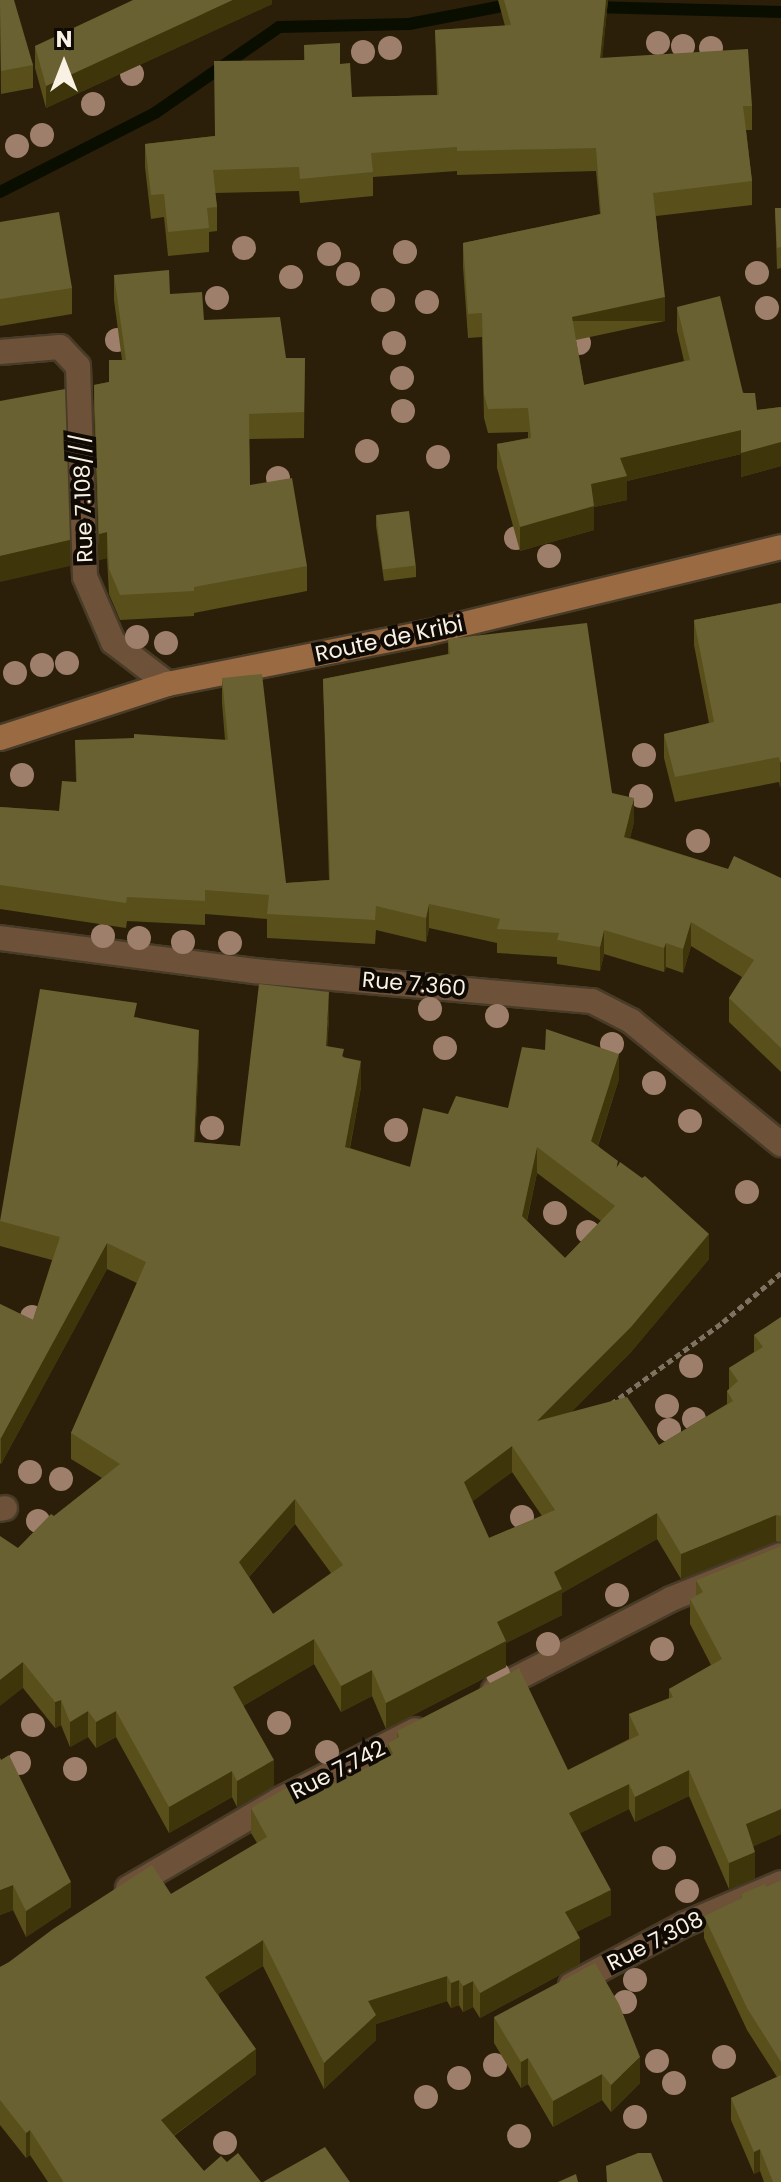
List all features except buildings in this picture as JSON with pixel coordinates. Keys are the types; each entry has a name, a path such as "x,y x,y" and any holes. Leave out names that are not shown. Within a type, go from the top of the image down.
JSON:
{"main road":[{"name":"Route de Kribi","path":"0,738 168,684 426,633 781,547"}],"street":[{"name":"Rue 7.108///","path":"0,352 60,347 78,366 85,577 113,642 168,684"},
{"name":"Rue 7.360","path":"0,938 254,971 592,1001 631,1021 781,1144"},
{"path":"475,1700 671,1599 781,1555"},
{"name":"Rue 7.742","path":"108,1901 279,1800 433,1721"},
{"name":"Rue 7.308","path":"546,1999 685,1924 781,1883"}],"path":[{"path":"607,1407 723,1322 781,1273"}],"waterway":[{"path":"0,192 155,113 279,27 409,24 513,4"},
{"path":"591,7 781,12"}]}
